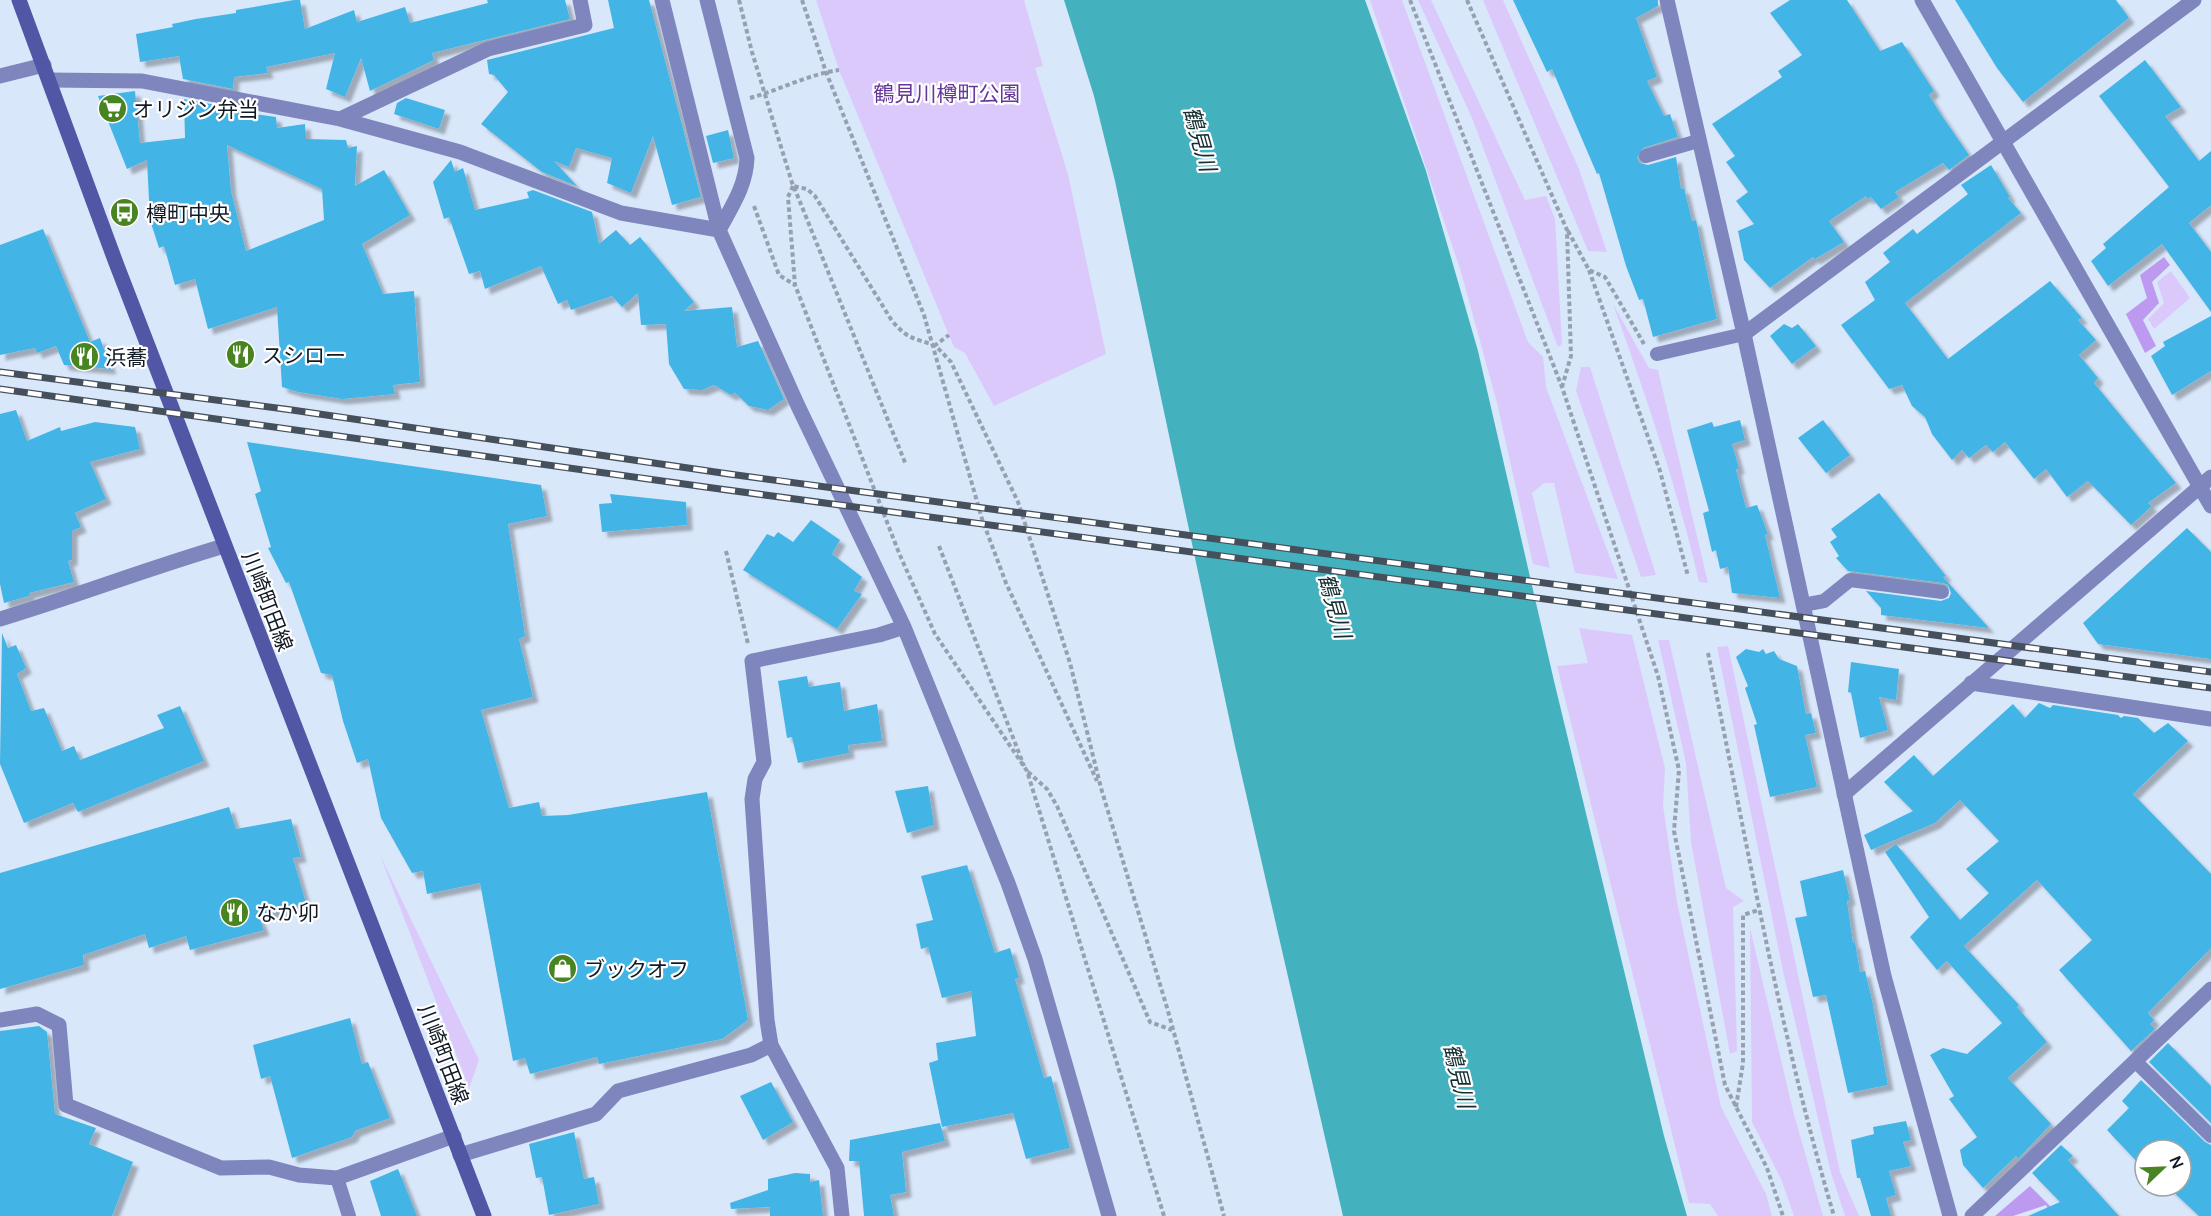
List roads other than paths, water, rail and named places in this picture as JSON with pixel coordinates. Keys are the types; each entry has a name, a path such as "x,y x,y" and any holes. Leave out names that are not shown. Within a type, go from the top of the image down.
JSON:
{"main road":[{"name":"川崎町田線","path":"19,0 224,546 484,1216"}],"street":[{"path":"340,119 488,49 585,25 580,0"},
{"path":"662,0 719,230 798,406 904,627 1024,923 1108,1216"},
{"path":"707,0 747,158 747,175 742,189 719,230"},
{"path":"1667,0 1744,334 1884,976 1950,1216"},
{"path":"1922,0 2205,482 2211,506"},
{"path":"1744,334 2194,0"},
{"path":"0,76 47,73 142,81 340,119 460,152 621,213 719,230"},
{"path":"1844,794 2205,482"},
{"path":"0,618 78,596 137,572 224,546"},
{"path":"842,1216 837,1168 771,1045 767,1020 752,799 755,779 764,762 752,661 879,635 904,627"},
{"path":"1971,683 2211,719"},
{"path":"1972,1216 2211,989"},
{"path":"0,1020 37,1014 59,1025 66,1105 221,1168 268,1167 299,1175 337,1178 454,1136"},
{"path":"460,1155 596,1114 618,1091 751,1055 771,1045"}],"lane":[{"path":"1646,156 1698,141"},
{"path":"1657,354 1744,334"},
{"path":"1803,605 1824,601 1850,580 1942,592"},
{"path":"2135,1061 2211,1136"},
{"path":"337,1178 349,1216"}],"water":[{"name":"鶴見川","path":"1064,0 1365,0 1426,171 1478,351 1554,681 1664,1136 1687,1216 1343,1216 1235,746 1115,181 1094,96"}],"railway":[{"path":"0,372 292,410 729,474 2211,672"},
{"path":"0,389 720,489 2211,688"}],"place":[{"name":"オリジン弁当","path":"112,109"},
{"name":"樽町中央","path":"125,213"},
{"name":"スシロー","path":"241,355"},
{"name":"浜蕎","path":"84,357"},
{"name":"なか卯","path":"235,912"},
{"name":"ブックオフ","path":"563,969"}],"park label":[{"name":"鶴見川樽町公園","path":"947,93"}]}
